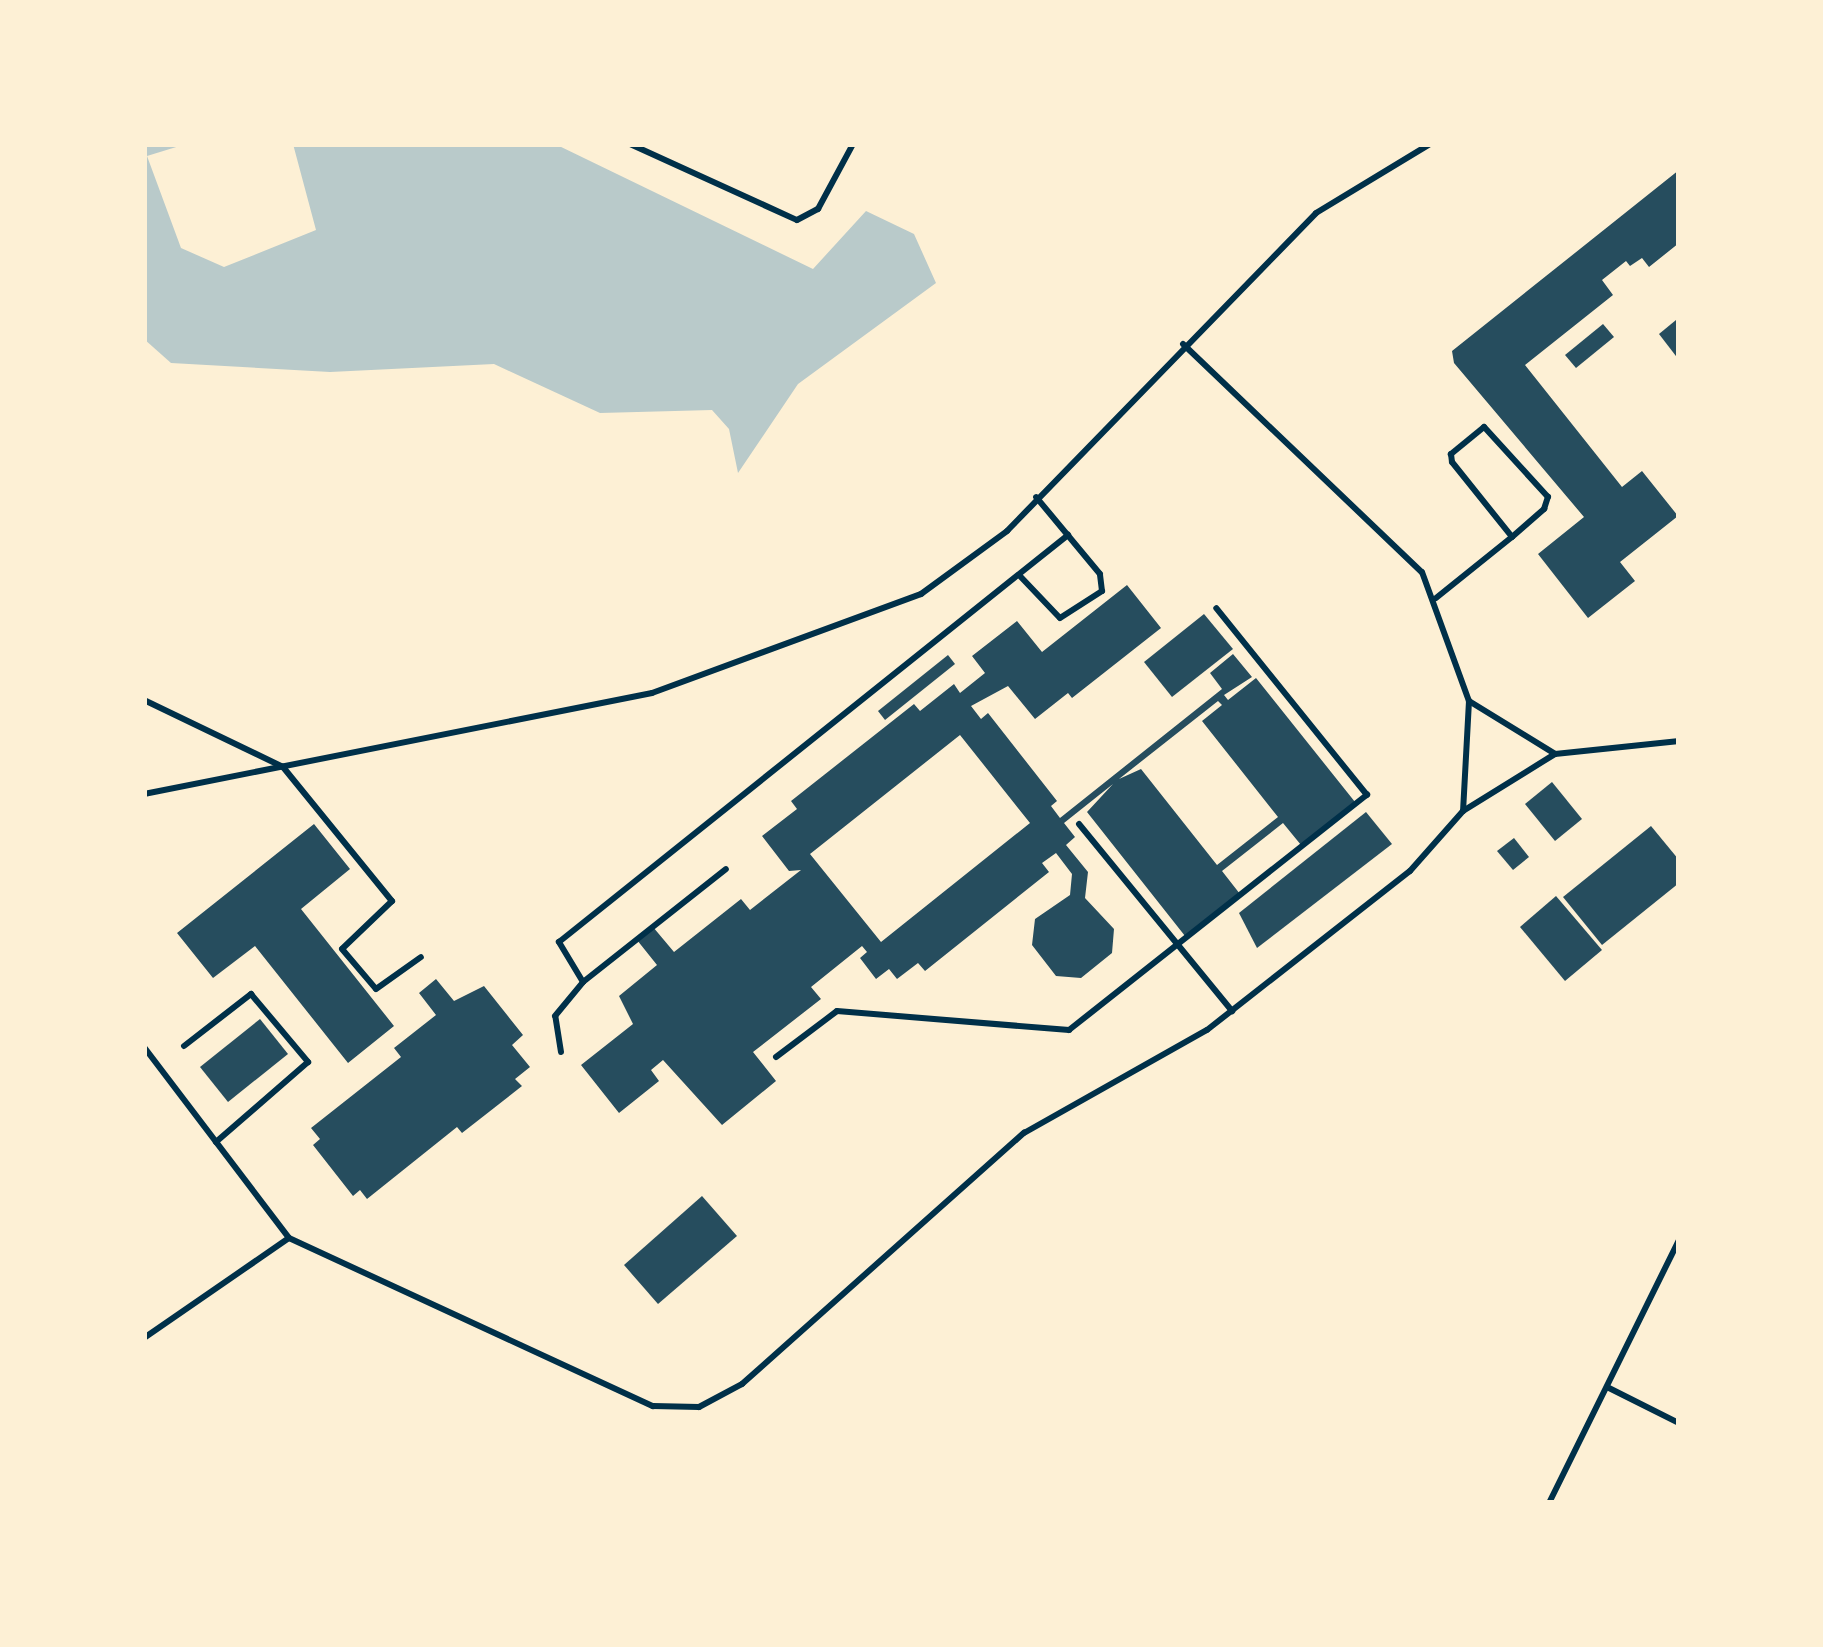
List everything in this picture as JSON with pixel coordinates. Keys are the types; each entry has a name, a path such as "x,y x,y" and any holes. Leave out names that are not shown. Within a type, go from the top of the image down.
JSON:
{"lane":[{"path":"630,144 797,220 818,208 853,144"},
{"path":"144,794 587,709 719,671 920,594 983,553 1183,343 1316,213 1430,144"},
{"path":"1183,343 1403,550 1436,598 1469,701 1463,811"},
{"path":"1436,598 1512,537 1547,497 1484,427 1451,454 1453,462 1512,537"},
{"path":"1018,574 1049,612 1071,617 1104,582 1036,497"},
{"path":"583,982 559,942 1068,535"},
{"path":"776,1057 837,1011 1069,1030 1367,795 1216,608"},
{"path":"144,700 283,766 392,901 344,954 380,992 421,957"},
{"path":"1469,701 1556,754"},
{"path":"144,1047 289,1238 653,1406 699,1407 742,1384 1024,1133 1232,1011 1410,872 1463,811 1556,754 1679,741"},
{"path":"1078,824 1232,1011"},
{"path":"561,1052 556,1016 583,982 726,869"},
{"path":"184,1046 251,994 308,1061 216,1142"},
{"path":"144,1338 289,1238"},
{"path":"1549,1503 1679,1240"},
{"path":"1607,1387 1679,1423"}],"shaded area":[{"path":"144,144 186,144 147,156 181,248 224,267 316,230 293,144 555,144 813,269 866,211 914,234 936,283 798,384 738,473 729,429 712,410 600,413 494,364 330,372 171,363 144,339"}],"building":[{"path":"1679,170 1679,243 1649,267 1642,258 1630,266 1626,261 1602,280 1613,295 1525,365 1622,487 1642,471 1678,516 1620,562 1635,581 1588,618 1538,554 1584,517 1454,363 1452,351"},
{"path":"1676,320 1679,324 1679,360 1659,334"},
{"path":"1603,324 1614,337 1576,368 1565,355"},
{"path":"1127,585 1161,628 1072,698 1068,693 1035,719 1008,686 971,706 981,719 988,713 1057,801 1051,806 1060,818 1222,689 1210,673 1233,654 1252,677 1224,695 1228,700 1256,678 1355,802 1301,845 1283,823 1222,871 1240,894 1185,936 1087,812 1113,784 1064,823 1075,837 1066,845 1088,872 1085,898 1114,929 1112,953 1081,978 1056,976 1032,945 1035,919 1070,895 1072,874 1056,853 1042,863 1049,872 925,971 918,963 897,979 889,969 876,979 860,958 867,952 862,946 811,987 821,999 753,1052 776,1081 722,1125 663,1060 651,1070 659,1081 619,1113 581,1065 633,1024 619,996 657,965 637,940 653,927 674,952 741,899 750,910 801,870 789,871 762,836 797,809 791,801 914,704 920,711 954,684 960,693 985,673 972,656 1017,621 1042,652","holes":["1218,701 1222,705 1202,721 1278,817 1217,865 1141,769 1119,779","960,735 1030,823 881,942 810,854"]},
{"path":"1204,614 1233,649 1172,697 1144,662"},
{"path":"948,655 955,664 885,720 878,711"},
{"path":"1552,782 1582,819 1555,841 1525,804"},
{"path":"1366,812 1392,844 1257,948 1239,913"},
{"path":"314,824 350,869 301,909 394,1026 348,1063 255,946 213,978 177,933"},
{"path":"1651,826 1679,860 1679,883 1602,945 1563,897"},
{"path":"1514,838 1529,857 1513,870 1497,851"},
{"path":"1556,896 1602,950 1565,981 1520,927"},
{"path":"436,979 454,1001 484,986 523,1035 512,1045 530,1067 515,1079 522,1086 462,1133 457,1127 367,1199 360,1190 353,1196 313,1145 320,1139 311,1128 401,1057 394,1048 436,1015 419,993"},
{"path":"260,1019 288,1054 228,1102 200,1067"},
{"path":"702,1196 737,1236 658,1304 624,1265"}]}
